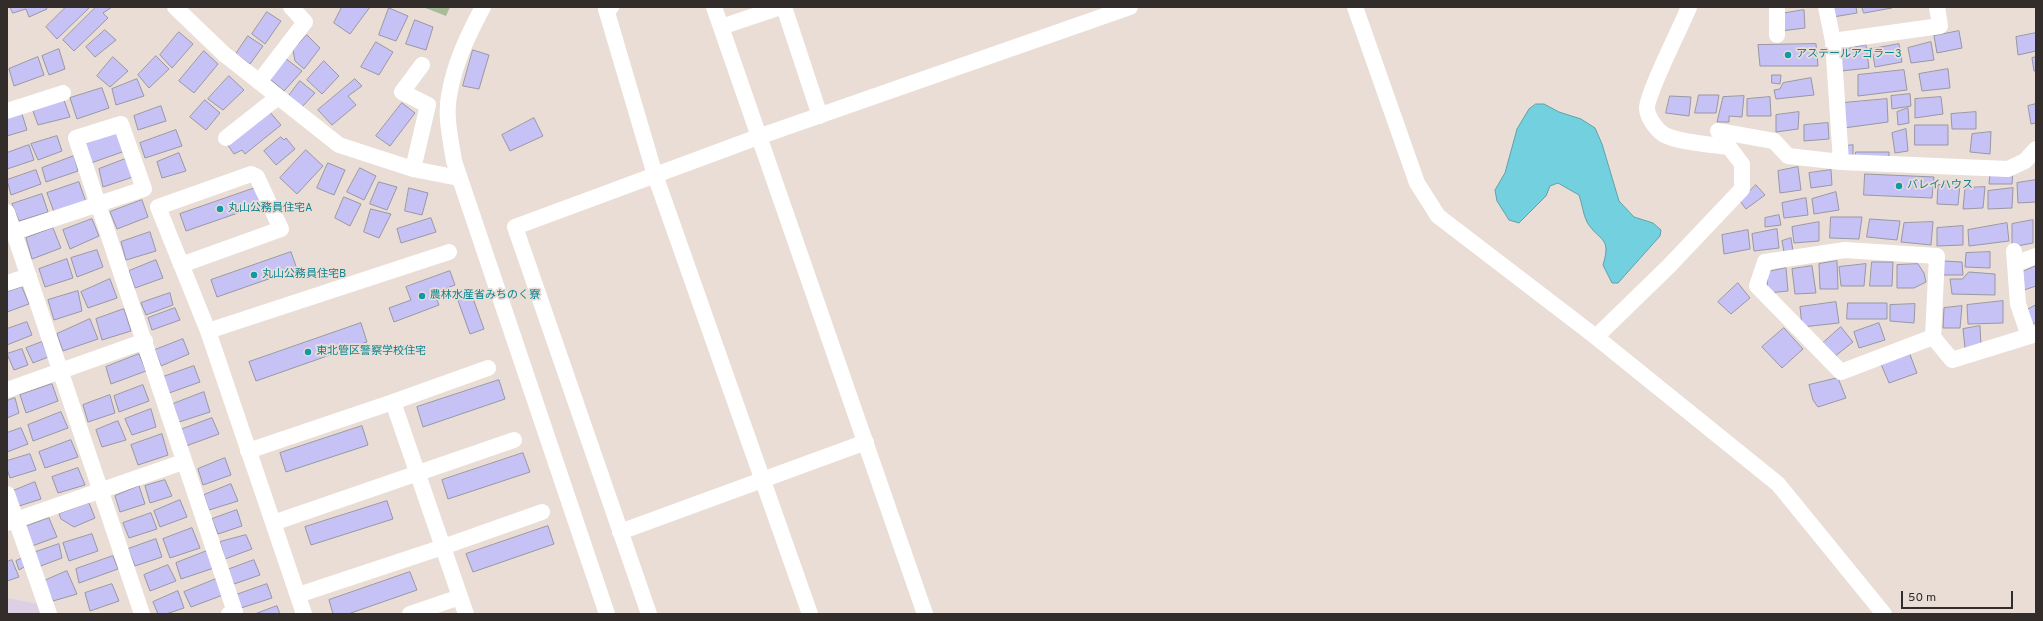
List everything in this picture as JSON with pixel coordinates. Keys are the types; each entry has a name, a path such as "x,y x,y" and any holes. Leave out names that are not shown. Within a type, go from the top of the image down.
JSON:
{"street":[{"path":"176,7 224,54 339,145 413,169 459,178"},
{"path":"260,82 305,22 291,7"},
{"path":"483,7 467,36 448,98 449,131 454,161 607,614"},
{"path":"611,7 606,9 655,175 810,614"},
{"path":"714,7 925,614"},
{"path":"721,27 783,7 820,116"},
{"path":"649,614 515,227 758,137 1130,7"},
{"path":"1355,7 1417,183 1438,216 1596,337 1778,484 1884,614"},
{"path":"1596,337 1668,266 1742,189 1742,164 1729,147 1697,143 1664,135 1653,123 1647,108 1652,92 1689,7"},
{"path":"1777,7 1777,35"},
{"path":"1826,7 1833,41 1841,162"},
{"path":"1833,41 1940,26 1938,7"},
{"path":"413,169 428,105 402,92 422,65"},
{"path":"7,110 63,93"},
{"path":"226,138 278,97"},
{"path":"14,232 98,204 144,189 121,124 76,138 98,204 145,342 183,462 235,612 229,614"},
{"path":"1718,131 1774,142 1788,156 1841,162 2008,169 2024,161 2036,149"},
{"path":"181,265 281,228 257,177 251,174 158,207 181,265 208,331 304,614"},
{"path":"7,212 142,614"},
{"path":"1933,337 1840,372 1757,286 1765,262 1845,250 1937,256 1933,337 1952,360 2032,335 2018,304 2015,257 2036,256"},
{"path":"208,331 449,252"},
{"path":"7,283 29,276"},
{"path":"7,390 60,370 145,342"},
{"path":"248,451 488,368"},
{"path":"393,402 466,614"},
{"path":"273,523 514,440"},
{"path":"620,532 866,442"},
{"path":"11,522 183,462"},
{"path":"7,494 11,522 49,614"},
{"path":"298,596 443,548 542,512"},
{"path":"410,614 460,597"}],"shaded area":[{"path":"7,598 38,604 43,614 7,614"}],"green space":[{"path":"423,7 450,7 446,16"}],"water":[{"path":"1536,104 1544,104 1559,112 1581,119 1595,128 1602,144 1619,201 1634,217 1653,223 1661,230 1660,236 1618,283 1612,283 1603,265 1606,249 1605,244 1587,222 1579,195 1558,183 1550,186 1546,196 1519,223 1509,220 1497,201 1495,190 1505,173 1517,129 1529,109"}],"building":[{"path":"10,7 46,7 47,9 29,17 26,9 13,13"},
{"path":"66,7 90,7 57,39 46,27"},
{"path":"96,7 112,7 103,13 108,18 74,51 63,40"},
{"path":"342,7 370,7 350,34 334,23"},
{"path":"1830,7 1856,7 1857,13 1833,17"},
{"path":"1862,7 1892,7 1892,8 1864,13"},
{"path":"389,8 408,16 396,41 379,35"},
{"path":"1804,10 1805,28 1781,31 1780,14"},
{"path":"267,12 281,21 265,44 252,34"},
{"path":"415,20 433,27 426,50 406,44"},
{"path":"105,30 116,40 95,57 86,47"},
{"path":"1959,31 1962,48 1937,53 1934,36"},
{"path":"179,32 193,44 172,68 160,55"},
{"path":"2036,33 2036,51 2018,55 2016,37"},
{"path":"307,35 320,48 304,69 295,61 293,50"},
{"path":"248,36 263,46 250,64 236,54"},
{"path":"376,42 393,52 379,75 361,67"},
{"path":"1931,42 1934,60 1911,63 1908,48"},
{"name":"アステールアゴラー3","path":"1816,44 1818,66 1760,66 1758,45"},
{"path":"1899,44 1902,62 1875,67 1872,49"},
{"path":"1866,45 1869,68 1841,71 1839,51"},
{"path":"59,49 65,69 49,75 42,56"},
{"path":"473,50 489,55 479,89 463,86"},
{"path":"204,51 218,64 194,93 179,81"},
{"path":"156,56 169,69 149,88 138,75"},
{"path":"38,57 44,75 14,86 9,69"},
{"path":"113,57 128,71 110,87 97,76"},
{"path":"2036,57 2036,71 2034,71 2032,58"},
{"path":"285,58 302,71 284,91 270,79"},
{"path":"324,61 339,76 322,94 307,80"},
{"path":"1948,69 1950,88 1922,91 1919,74"},
{"path":"1904,70 1907,90 1858,96 1858,75"},
{"path":"1772,75 1781,75 1780,84 1772,83"},
{"path":"229,76 244,90 223,110 208,99"},
{"path":"1811,78 1814,95 1776,99 1774,90 1780,89 1783,83"},
{"path":"137,79 144,96 116,105 112,89"},
{"path":"355,79 362,86 348,96 356,105 332,125 318,110"},
{"path":"300,81 315,93 301,108 288,97"},
{"path":"102,88 109,108 77,119 70,98"},
{"path":"1910,94 1911,106 1892,109 1891,96"},
{"path":"1699,95 1719,95 1716,113 1695,113"},
{"path":"1670,96 1691,97 1689,116 1666,113"},
{"path":"1744,96 1742,117 1729,116 1729,122 1717,122 1723,97"},
{"path":"1770,97 1771,116 1747,116 1747,99"},
{"path":"1941,97 1943,114 1915,118 1915,99"},
{"path":"1887,99 1888,122 1844,128 1843,103"},
{"path":"64,100 70,117 38,125 33,111"},
{"path":"205,100 220,113 206,130 190,117"},
{"path":"402,103 415,113 390,146 376,136"},
{"path":"2036,104 2036,123 2031,124 2028,106"},
{"path":"161,106 166,121 138,130 134,116"},
{"path":"1908,108 1909,123 1898,125 1897,112"},
{"path":"269,111 281,125 245,154 242,150 234,154 227,144"},
{"path":"1799,112 1798,129 1776,132 1776,115"},
{"path":"1976,112 1976,129 1952,129 1951,114"},
{"path":"22,114 27,130 7,136 7,119"},
{"path":"534,118 543,136 510,151 502,135"},
{"path":"1828,123 1829,139 1804,141 1804,125"},
{"path":"1915,125 1948,125 1948,145 1915,145"},
{"path":"1906,129 1908,151 1895,153 1892,133"},
{"path":"176,130 182,146 145,158 140,143"},
{"path":"119,131 125,151 91,163 85,144"},
{"path":"1991,132 1990,154 1970,152 1972,134"},
{"path":"57,136 62,151 38,160 31,144"},
{"path":"281,137 284,140 286,138 295,149 276,165 264,151"},
{"path":"29,145 34,160 7,169 7,153"},
{"path":"1853,145 1853,155 1847,156 1846,146"},
{"path":"306,150 323,166 297,194 280,178"},
{"path":"1856,152 1889,152 1889,159 1855,158"},
{"path":"179,153 186,171 162,178 157,162"},
{"path":"74,156 78,171 46,182 42,168"},
{"path":"128,158 133,177 103,187 99,169"},
{"path":"328,163 345,170 334,195 317,188"},
{"path":"1798,167 1801,190 1780,193 1778,171"},
{"path":"360,168 376,176 364,200 347,192"},
{"path":"36,170 41,184 11,195 7,180"},
{"path":"1831,170 1832,185 1811,188 1809,173"},
{"path":"2013,172 2012,184 1989,184 1990,174"},
{"name":"バレイハウス","path":"1865,174 1934,177 1932,198 1864,195"},
{"path":"2036,180 2036,202 2018,203 2017,183"},
{"path":"79,182 86,202 54,212 47,193"},
{"path":"379,182 397,187 387,210 370,204"},
{"path":"1960,184 1958,205 1937,204 1938,185"},
{"path":"1756,185 1765,195 1746,209 1740,201"},
{"path":"1985,187 1983,208 1963,209 1965,188"},
{"name":"丸山公務員住宅A","path":"255,188 261,205 186,231 180,214"},
{"path":"409,188 428,193 422,215 405,211"},
{"path":"2013,188 2012,208 1988,209 1988,191"},
{"path":"1836,192 1839,210 1814,214 1812,199"},
{"path":"42,194 48,212 19,221 12,204"},
{"path":"344,197 361,204 350,226 335,218"},
{"path":"1806,198 1808,215 1784,218 1782,203"},
{"path":"142,200 148,217 117,229 110,212"},
{"path":"371,209 391,214 379,238 364,232"},
{"path":"1779,215 1781,225 1765,227 1765,218"},
{"path":"1831,217 1862,217 1859,239 1830,238"},
{"path":"431,218 436,232 401,243 397,229"},
{"path":"92,219 99,236 70,249 63,230"},
{"path":"1870,219 1900,221 1897,240 1867,237"},
{"path":"2033,220 2033,243 2012,247 2012,224"},
{"path":"1819,222 1819,241 1794,243 1792,227"},
{"path":"1933,222 1931,245 1901,242 1904,223"},
{"path":"2007,223 2009,241 1969,246 1968,230"},
{"path":"1963,226 1963,245 1937,246 1937,228"},
{"path":"53,228 61,248 32,259 26,238"},
{"path":"1777,229 1779,248 1754,251 1752,234"},
{"path":"1748,230 1750,249 1724,254 1722,235"},
{"path":"150,232 156,251 126,260 121,242"},
{"path":"1791,238 1793,251 1784,252 1782,241"},
{"path":"97,250 103,267 77,277 71,258"},
{"name":"丸山公務員住宅B","path":"291,252 297,269 217,297 211,280"},
{"path":"1990,252 1990,268 1965,267 1966,253"},
{"path":"67,259 73,278 45,287 39,269"},
{"path":"156,260 163,278 135,288 129,271"},
{"path":"1837,261 1838,289 1820,289 1819,264"},
{"path":"1943,261 1962,262 1963,275 1942,275"},
{"path":"1872,262 1893,262 1892,286 1870,286"},
{"path":"1866,264 1864,286 1841,286 1839,267"},
{"path":"1918,264 1924,273 1926,282 1914,288 1897,288 1897,265"},
{"path":"1812,266 1816,293 1795,294 1792,269"},
{"path":"2036,266 2036,286 2024,290 2018,274"},
{"path":"1786,268 1788,291 1768,293 1768,272"},
{"name":"農林水産省みちのく寮","path":"450,271 455,285 434,293 439,305 394,322 389,308 411,300 406,287"},
{"path":"1969,272 1995,274 1995,295 1952,294 1950,279 1962,279"},
{"path":"110,279 117,298 88,308 81,292"},
{"path":"1738,283 1750,298 1731,314 1718,302"},
{"path":"22,287 29,304 7,312 7,292"},
{"path":"470,290 484,329 470,334 456,295"},
{"path":"78,291 82,311 54,320 48,300"},
{"path":"170,293 173,305 146,315 141,303"},
{"path":"2003,301 2003,323 1968,324 1967,305"},
{"path":"1836,302 1839,323 1802,327 1800,307"},
{"path":"1848,303 1887,303 1887,319 1847,319"},
{"path":"1915,304 1914,323 1890,321 1890,305"},
{"path":"2036,305 2036,322 2031,325 2025,311"},
{"path":"1962,306 1960,328 1943,328 1944,308"},
{"path":"175,308 180,320 152,330 148,318"},
{"path":"124,309 131,331 102,340 96,319"},
{"path":"90,319 98,339 63,351 57,334"},
{"path":"27,322 32,335 7,345 7,329"},
{"name":"東北管区警察学校住宅","path":"361,323 367,342 256,381 249,362"},
{"path":"1879,323 1885,340 1859,348 1854,332"},
{"path":"1980,326 1981,345 1965,348 1963,329"},
{"path":"1841,327 1853,342 1834,357 1823,343"},
{"path":"1784,328 1803,349 1782,368 1762,347"},
{"path":"183,339 189,354 161,366 155,350"},
{"path":"42,342 48,357 33,363 26,348"},
{"path":"22,349 28,365 14,370 7,354"},
{"path":"1909,352 1917,373 1889,383 1881,364"},
{"path":"139,354 146,371 111,384 106,367"},
{"path":"194,366 200,382 169,393 163,377"},
{"path":"1838,378 1846,398 1818,407 1813,400 1809,385"},
{"path":"499,380 505,399 423,427 417,407"},
{"path":"52,384 58,401 26,413 20,395"},
{"path":"143,385 149,401 119,412 114,396"},
{"path":"204,392 210,412 179,422 173,404"},
{"path":"110,395 115,413 88,422 83,405"},
{"path":"15,398 19,413 7,418 7,401"},
{"path":"151,409 156,427 132,435 125,419"},
{"path":"61,412 68,428 33,441 28,425"},
{"path":"212,418 219,434 186,446 180,430"},
{"path":"118,421 126,440 102,447 96,430"},
{"path":"362,426 368,445 286,472 280,453"},
{"path":"21,428 28,444 7,452 7,433"},
{"path":"162,434 168,455 138,465 131,445"},
{"path":"71,440 78,457 45,468 39,452"},
{"path":"523,453 530,472 448,499 442,480"},
{"path":"30,454 36,470 10,478 7,469 7,461"},
{"path":"225,458 231,475 203,485 198,469"},
{"path":"78,468 85,485 58,493 52,477"},
{"path":"165,480 172,496 150,503 145,486"},
{"path":"35,482 41,499 19,506 13,491"},
{"path":"231,484 238,501 209,510 204,495"},
{"path":"139,486 145,504 120,512 115,496"},
{"path":"180,500 187,517 160,527 154,511"},
{"path":"387,501 393,519 311,545 305,527"},
{"path":"89,503 95,518 74,527 61,519 59,514"},
{"path":"237,510 242,526 218,534 212,519"},
{"path":"151,513 157,529 129,538 123,523"},
{"path":"49,518 57,537 32,546 25,527"},
{"path":"548,526 554,544 473,572 466,554"},
{"path":"192,528 200,548 170,558 163,539"},
{"path":"92,534 98,551 69,561 63,543"},
{"path":"246,535 252,549 225,559 220,542"},
{"path":"156,539 162,557 135,566 128,549"},
{"path":"59,544 62,558 38,567 33,553"},
{"path":"207,551 214,568 181,579 176,563"},
{"path":"113,556 118,569 79,583 76,569"},
{"path":"23,558 26,566 19,570 16,561"},
{"path":"12,560 19,577 7,581 7,562"},
{"path":"254,560 260,575 234,584 227,570"},
{"path":"168,565 176,581 150,591 144,575"},
{"path":"67,571 77,594 53,601 44,581"},
{"path":"410,572 417,590 348,614 333,614 329,600"},
{"path":"216,579 223,595 191,607 184,592"},
{"path":"112,584 119,601 90,611 85,593"},
{"path":"267,584 272,598 241,608 236,595"},
{"path":"178,591 184,608 166,614 158,614 153,602"},
{"path":"277,606 280,614 255,614"}],"place":[{"name":"アステールアゴラー3","path":"1788,55"},
{"name":"バレイハウス","path":"1899,186"},
{"name":"丸山公務員住宅A","path":"220,209"},
{"name":"丸山公務員住宅B","path":"254,275"},
{"name":"農林水産省みちのく寮","path":"422,296"},
{"name":"東北管区警察学校住宅","path":"308,352"}]}
